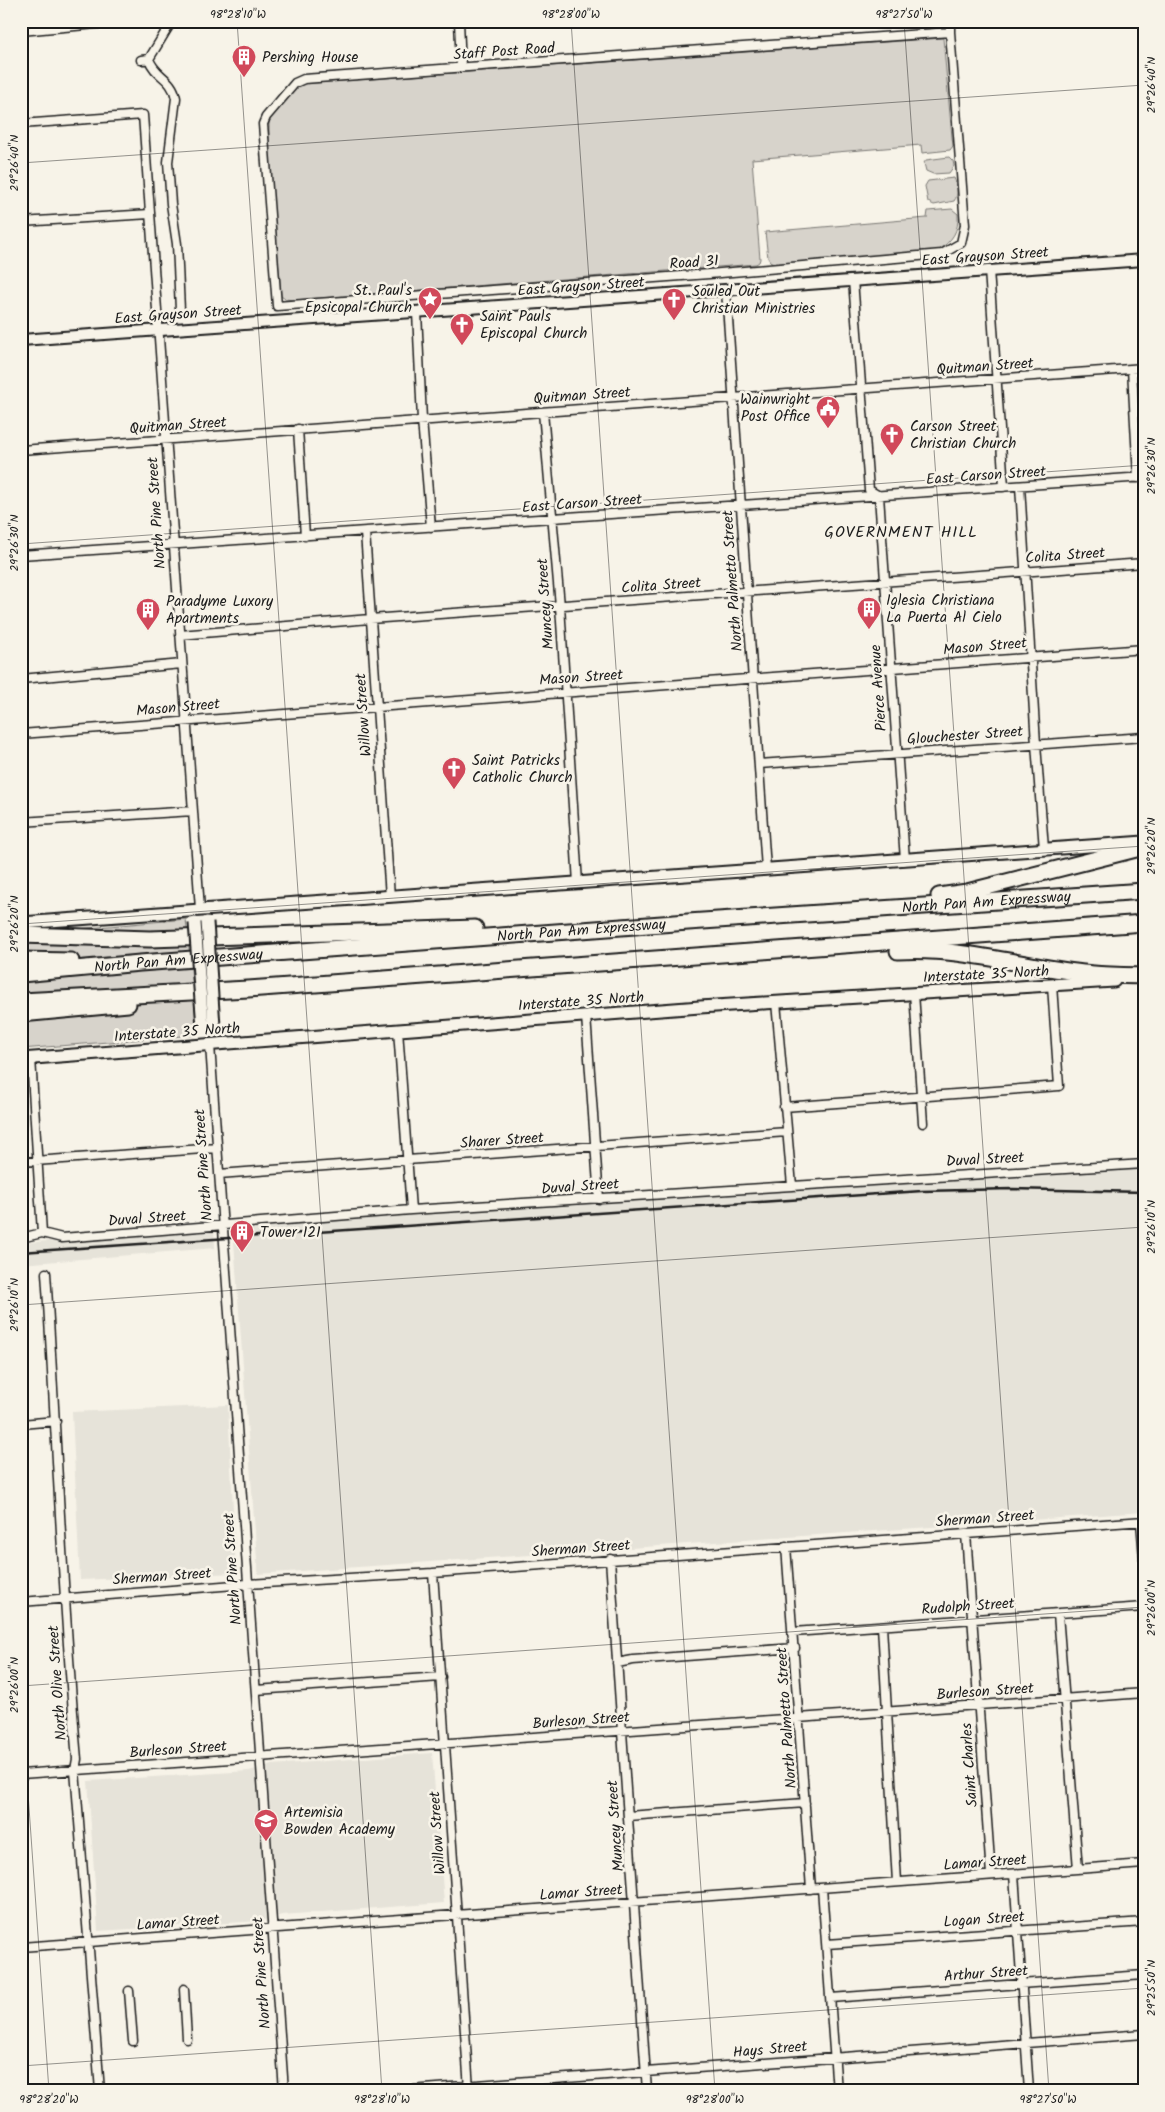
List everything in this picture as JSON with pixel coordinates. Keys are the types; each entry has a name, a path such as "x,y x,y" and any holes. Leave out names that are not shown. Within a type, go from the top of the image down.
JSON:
{"highway":[{"path":"688,922 951,895 1144,848"},
{"name":"North Pan Am Expressway","path":"21,974 140,963 688,922 1144,891"},
{"name":"North Pan Am Expressway","path":"21,1001 248,989 1144,923"},
{"path":"21,936 150,939 513,928 576,931"},
{"path":"664,958 810,958 932,950 1084,974 1144,977"},
{"path":"21,960 140,963"},
{"path":"21,1014 248,989"}],"main road":[{"path":"21,923 200,908 578,884 1144,842"},
{"name":"North Pine Street","path":"200,908 210,1045"},
{"name":"Interstate 35 North","path":"26,1059 776,1002 1052,985 1144,977"}],"street":[{"path":"21,31 129,21"},
{"path":"172,21 145,60 169,81 176,98 168,162 180,310"},
{"path":"458,21 461,67"},
{"path":"950,21 950,32"},
{"name":"Staff Post Road","path":"277,306 263,124 266,117 295,83 304,79 950,32"},
{"name":"Road 31","path":"277,306 939,255 960,244 965,233 950,32"},
{"name":"North Pine Street","path":"21,124 143,116 200,908"},
{"path":"21,222 150,214"},
{"name":"East Grayson Street","path":"21,340 1144,260"},
{"path":"989,270 1004,487"},
{"name":"Pierce Avenue","path":"853,280 869,490 879,496 905,860"},
{"name":"North Palmetto Street","path":"726,290 766,869"},
{"path":"417,312 422,420 431,527"},
{"name":"Quitman Street","path":"21,450 1144,368"},
{"path":"1132,369 1141,478"},
{"name":"Muncey Street","path":"544,412 560,606 564,692 578,884"},
{"path":"298,429 305,536"},
{"name":"East Carson Street","path":"21,556 1141,478"},
{"path":"1020,486 1044,849"},
{"name":"Willow Street","path":"365,532 390,897"},
{"name":"Colita Street","path":"180,635 370,619 1144,563"},
{"name":"Mason Street","path":"21,734 752,677 1144,649"},
{"path":"21,679 182,664"},
{"name":"Glouchester Street","path":"758,764 1144,737"},
{"path":"21,822 193,811"},
{"path":"784,1107 1059,1086 1052,985"},
{"path":"914,993 923,1123"},
{"path":"776,1002 792,1186"},
{"path":"586,1016 599,1199"},
{"path":"398,1030 410,1210"},
{"name":"North Pine Street","path":"210,1045 284,2091"},
{"path":"26,1059 37,1161 42,1233"},
{"name":"Sharer Street","path":"219,1174 787,1132"},
{"path":"21,1162 217,1148"},
{"name":"Duval Street","path":"21,1238 42,1233 62,1238 410,1210 1144,1164"},
{"name":"North Olive Street","path":"46,1273 65,1597 77,1759 75,1770 100,2091"},
{"path":"21,1424 56,1421"},
{"path":"1142,1521 1144,1560"},
{"name":"Sherman Street","path":"21,1602 65,1597 434,1573 1142,1521"},
{"name":"Saint Charles","path":"966,1534 991,1875"},
{"name":"North Palmetto Street","path":"786,1546 795,1648 811,1889"},
{"name":"Muncey Street","path":"610,1560 647,2091"},
{"name":"Willow Street","path":"434,1573 469,2088"},
{"name":"Rudolph Street","path":"793,1632 1144,1607"},
{"path":"1058,1614 1078,1869"},
{"path":"882,1626 897,1882"},
{"path":"617,1662 795,1648"},
{"path":"256,1690 441,1677"},
{"name":"Burleson Street","path":"21,1774 1144,1693"},
{"path":"628,1816 805,1803"},
{"name":"Lamar Street","path":"21,1947 1144,1864"},
{"path":"1014,1874 1029,2091"},
{"path":"822,1888 837,2091"},
{"name":"Logan Street","path":"827,1944 1144,1922"},
{"name":"Arthur Street","path":"831,1998 1144,1976"},
{"path":"184,1989 187,2039"},
{"path":"129,1991 133,2041"},
{"name":"Hays Street","path":"398,2091 469,2088 646,2072 1144,2034"}],"shaded area":[{"path":"943,38 953,146 950,150 922,153 921,145 752,159 760,259 756,264 294,300 285,299 281,296 269,150 269,119 300,84"},
{"path":"949,157 953,161 954,166 949,173 933,174 926,171 924,163 926,160"},
{"path":"954,178 957,196 954,201 934,205 928,202 925,186 928,181"},
{"path":"952,209 958,214 956,231 951,239 938,251 772,264 768,258 765,232 927,218 928,211"},
{"path":"186,919 197,1029 195,1035 21,1049 21,931 55,931"},
{"path":"1144,1169 1144,1512 258,1574 233,1228 946,1178"},
{"path":"214,1229 215,1248 21,1264 21,1243"},
{"path":"228,1405 236,1573 80,1580 72,1412"},
{"name":"Artemisia Bowden Academy","path":"432,1753 444,1903 282,1915 260,1921 98,1931 88,1781 249,1771 272,1765"}],"railway":[{"path":"21,1252 922,1191 1012,1189 1144,1192"}],"place":[{"name":"Pershing House","path":"244,78"},
{"name":"St. Paul's Epsicopal Church","path":"430,320"},
{"name":"Souled Out Christian Ministries","path":"674,321"},
{"name":"Saint Pauls Episcopal Church","path":"462,346"},
{"name":"Wainwright Post Office","path":"828,429"},
{"name":"Carson Street Christian Church","path":"892,456"},
{"name":"Iglesia Christiana La Puerta Al Cielo","path":"869,630"},
{"name":"Paradyme Luxory Apartments","path":"148,631"},
{"name":"Saint Patricks Catholic Church","path":"454,790"},
{"name":"Tower 121","path":"242,1253"},
{"name":"Artemisia Bowden Academy","path":"266,1842"}],"district":[{"name":"GOVERNMENT HILL","path":"901,531"}]}
